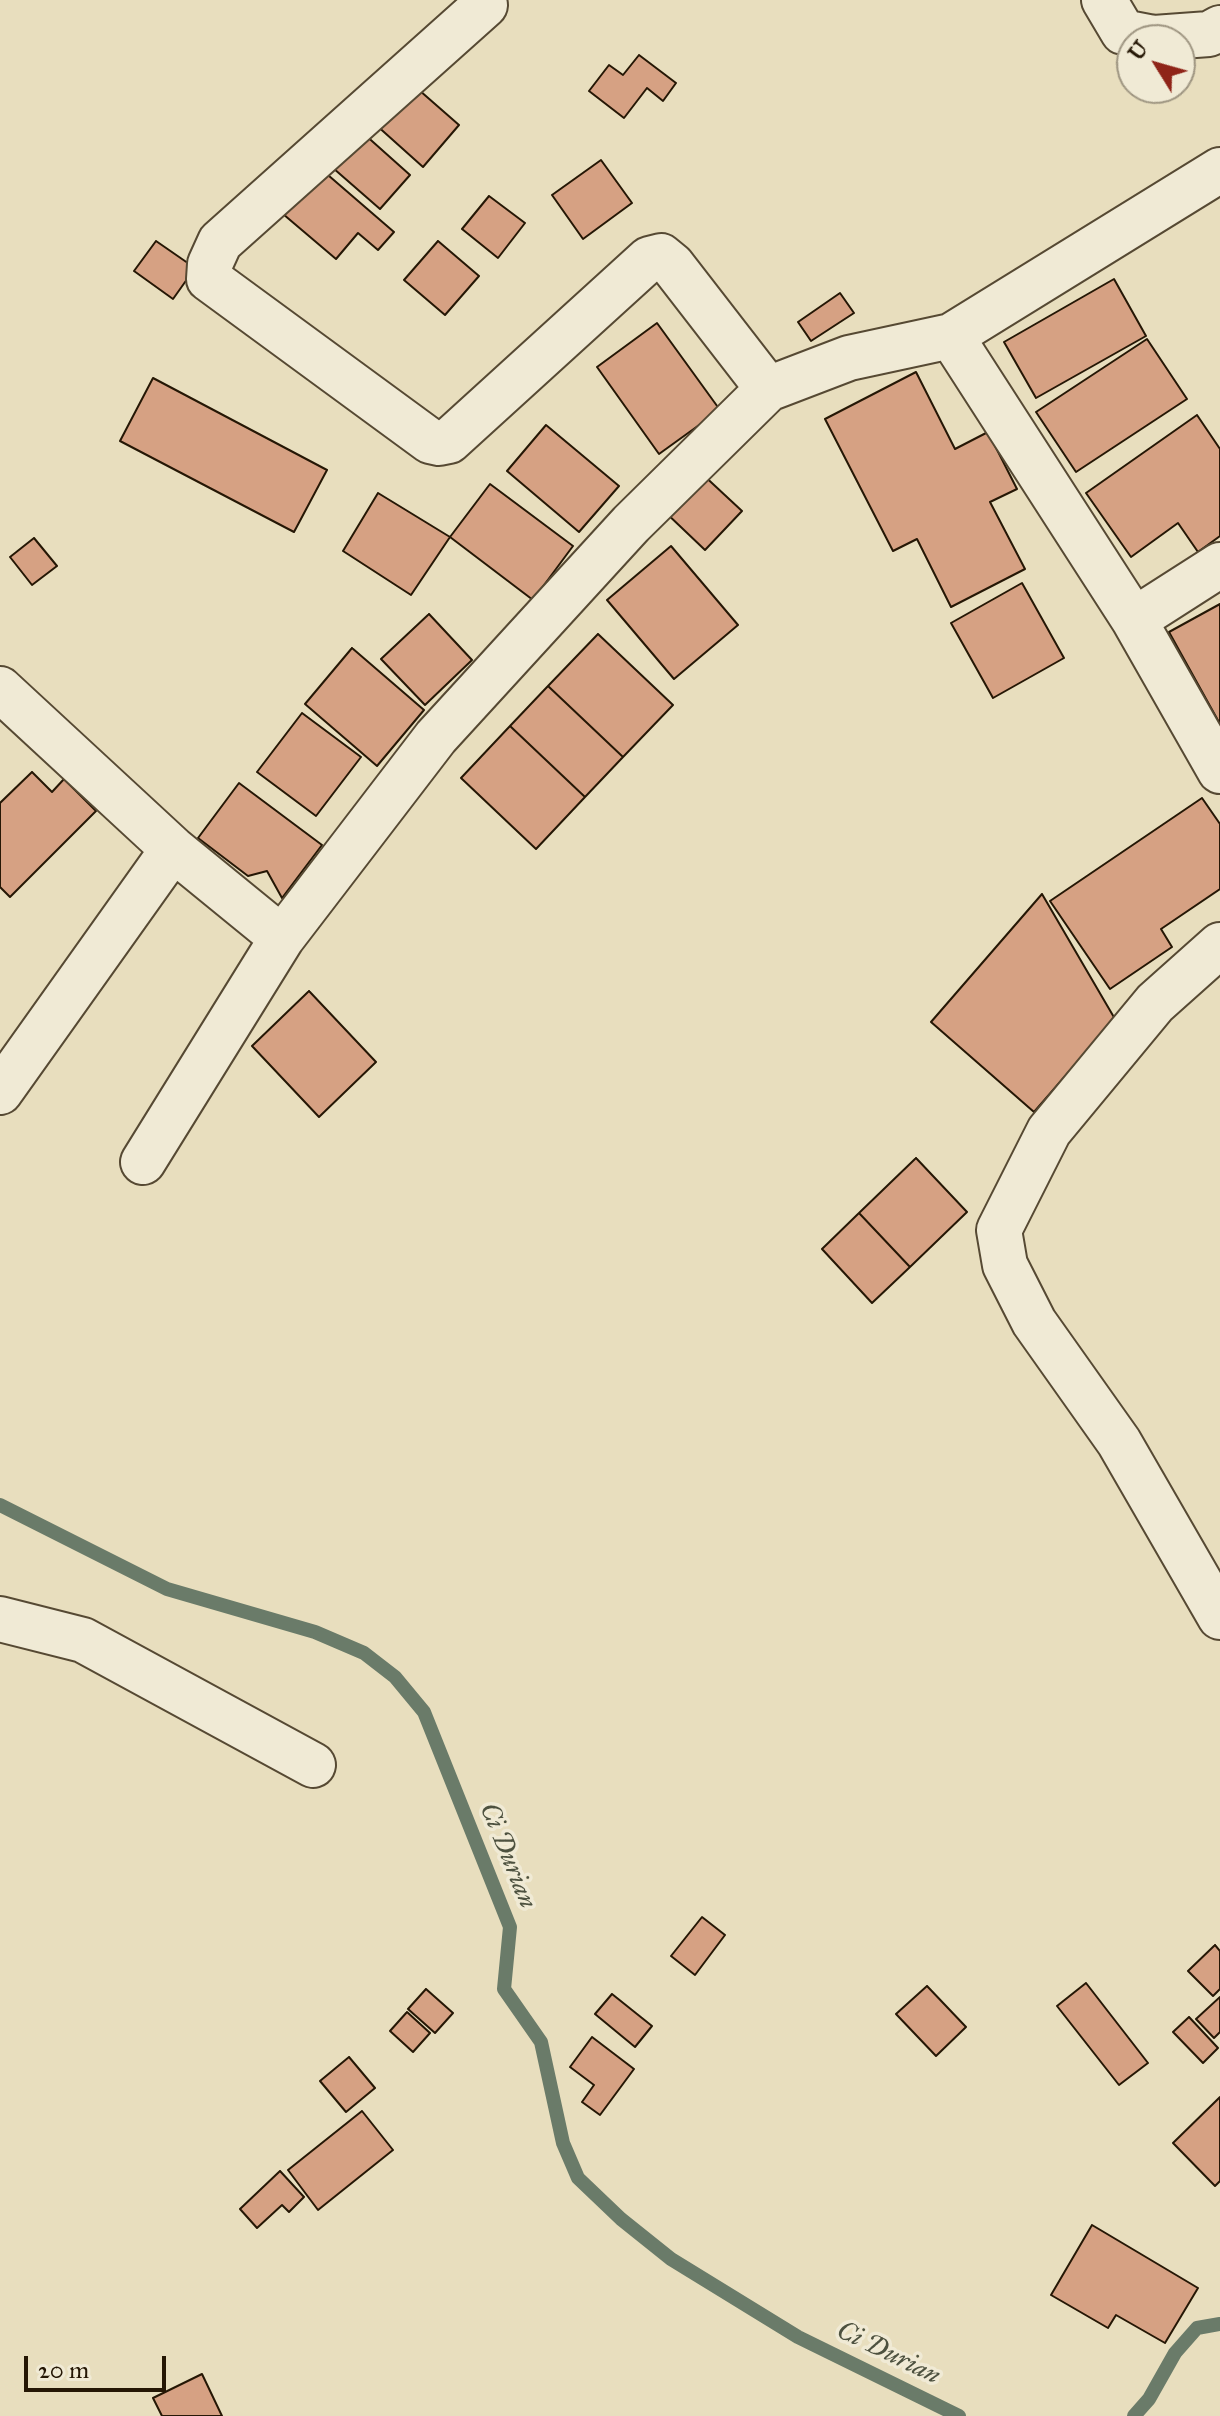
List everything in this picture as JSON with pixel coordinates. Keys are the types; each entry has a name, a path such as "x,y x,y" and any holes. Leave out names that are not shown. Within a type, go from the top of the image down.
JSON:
{"street":[{"path":"1104,0 1123,32 1154,38 1209,34 1220,28"},
{"path":"485,5 220,242 210,264 209,279 430,441 439,443 449,441 649,259 661,256 672,265 768,389"},
{"path":"143,1162 282,938 436,737 631,524 768,389 849,358 951,336 1220,170"},
{"path":"951,336 1134,620 1220,771"},
{"path":"1134,620 1220,565"},
{"path":"0,689 173,849 282,938"},
{"path":"0,1092 173,849"},
{"path":"1220,945 1155,1003 1049,1131 999,1230 1005,1265 1034,1322 1119,1442 1220,1617"},
{"path":"0,1619 83,1640 313,1765"}],"building":[{"path":"639,55 676,83 663,101 647,88 624,118 589,91 609,65 623,75"},
{"path":"411,83 459,125 423,167 375,124"},
{"path":"363,133 410,175 380,209 333,168"},
{"path":"601,160 632,203 583,239 552,195"},
{"path":"321,169 394,232 378,250 358,233 336,259 283,214"},
{"path":"489,196 525,223 498,258 462,229"},
{"path":"156,241 195,268 173,299 134,271"},
{"path":"438,241 479,276 445,315 404,280"},
{"path":"1114,279 1146,336 1036,398 1004,342"},
{"path":"840,293 854,313 811,341 798,322"},
{"path":"657,323 720,410 659,454 597,367"},
{"path":"1147,339 1187,399 1076,472 1036,412"},
{"path":"916,372 955,449 988,432 1017,489 990,502 1025,569 951,607 917,539 893,551 825,419"},
{"path":"153,378 327,470 294,532 120,441"},
{"path":"1197,415 1220,449 1220,536 1198,552 1178,523 1131,557 1086,493"},
{"path":"546,425 619,486 579,532 507,471"},
{"path":"699,471 742,511 705,550 663,510"},
{"path":"490,484 573,546 533,600 450,537"},
{"path":"378,493 450,537 411,595 343,551"},
{"path":"34,538 57,566 32,585 10,557"},
{"path":"671,546 738,625 674,679 607,600"},
{"path":"1022,583 1064,658 993,698 951,623"},
{"path":"1220,604 1220,724 1169,632"},
{"path":"429,614 472,660 425,705 381,659"},
{"path":"598,634 673,705 623,757 548,686"},
{"path":"352,648 424,710 377,766 305,704"},
{"path":"548,686 623,757 585,797 510,726"},
{"path":"302,713 361,757 316,816 257,772"},
{"path":"510,726 585,797 536,849 461,778"},
{"path":"32,772 52,792 64,779 96,811 10,897 0,887 0,803"},
{"path":"239,783 322,845 282,898 267,871 248,876 198,838"},
{"path":"1202,798 1220,824 1220,889 1161,929 1172,947 1110,989 1050,901"},
{"path":"1042,894 1115,1019 1034,1112 931,1022"},
{"path":"309,991 376,1062 319,1117 252,1046"},
{"path":"916,1158 967,1212 910,1267 859,1213"},
{"path":"859,1213 910,1267 872,1303 822,1249"},
{"path":"702,1917 725,1935 695,1975 671,1956"},
{"path":"1215,1945 1220,1951 1220,1989 1213,1996 1188,1971"},
{"path":"1086,1983 1148,2063 1119,2085 1057,2006"},
{"path":"927,1986 966,2027 936,2056 896,2014"},
{"path":"426,1989 453,2013 435,2033 408,2009"},
{"path":"612,1994 652,2026 635,2047 595,2014"},
{"path":"1220,1997 1220,2032 1214,2038 1196,2019"},
{"path":"407,2012 430,2033 413,2052 390,2031"},
{"path":"1189,2017 1218,2048 1203,2063 1173,2032"},
{"path":"592,2037 634,2069 600,2115 582,2102 594,2085 570,2067"},
{"path":"349,2057 375,2088 346,2112 320,2081"},
{"path":"1220,2097 1220,2181 1215,2186 1173,2143"},
{"path":"362,2111 393,2150 318,2210 288,2170"},
{"path":"280,2171 304,2197 289,2212 282,2205 257,2228 240,2209"},
{"path":"1092,2225 1198,2288 1165,2343 1116,2315 1108,2328 1051,2295"},
{"path":"202,2374 222,2416 162,2416 153,2398"}],"waterway":[{"name":"Ci Durian","path":"0,1505 167,1589 315,1632 364,1653 395,1677 424,1712 510,1927 504,1989 541,2042 563,2143 578,2178 621,2219 671,2259 798,2337 959,2416"},
{"name":"Ci Durian","path":"1134,2416 1149,2399 1175,2353 1197,2328 1220,2324"}]}
